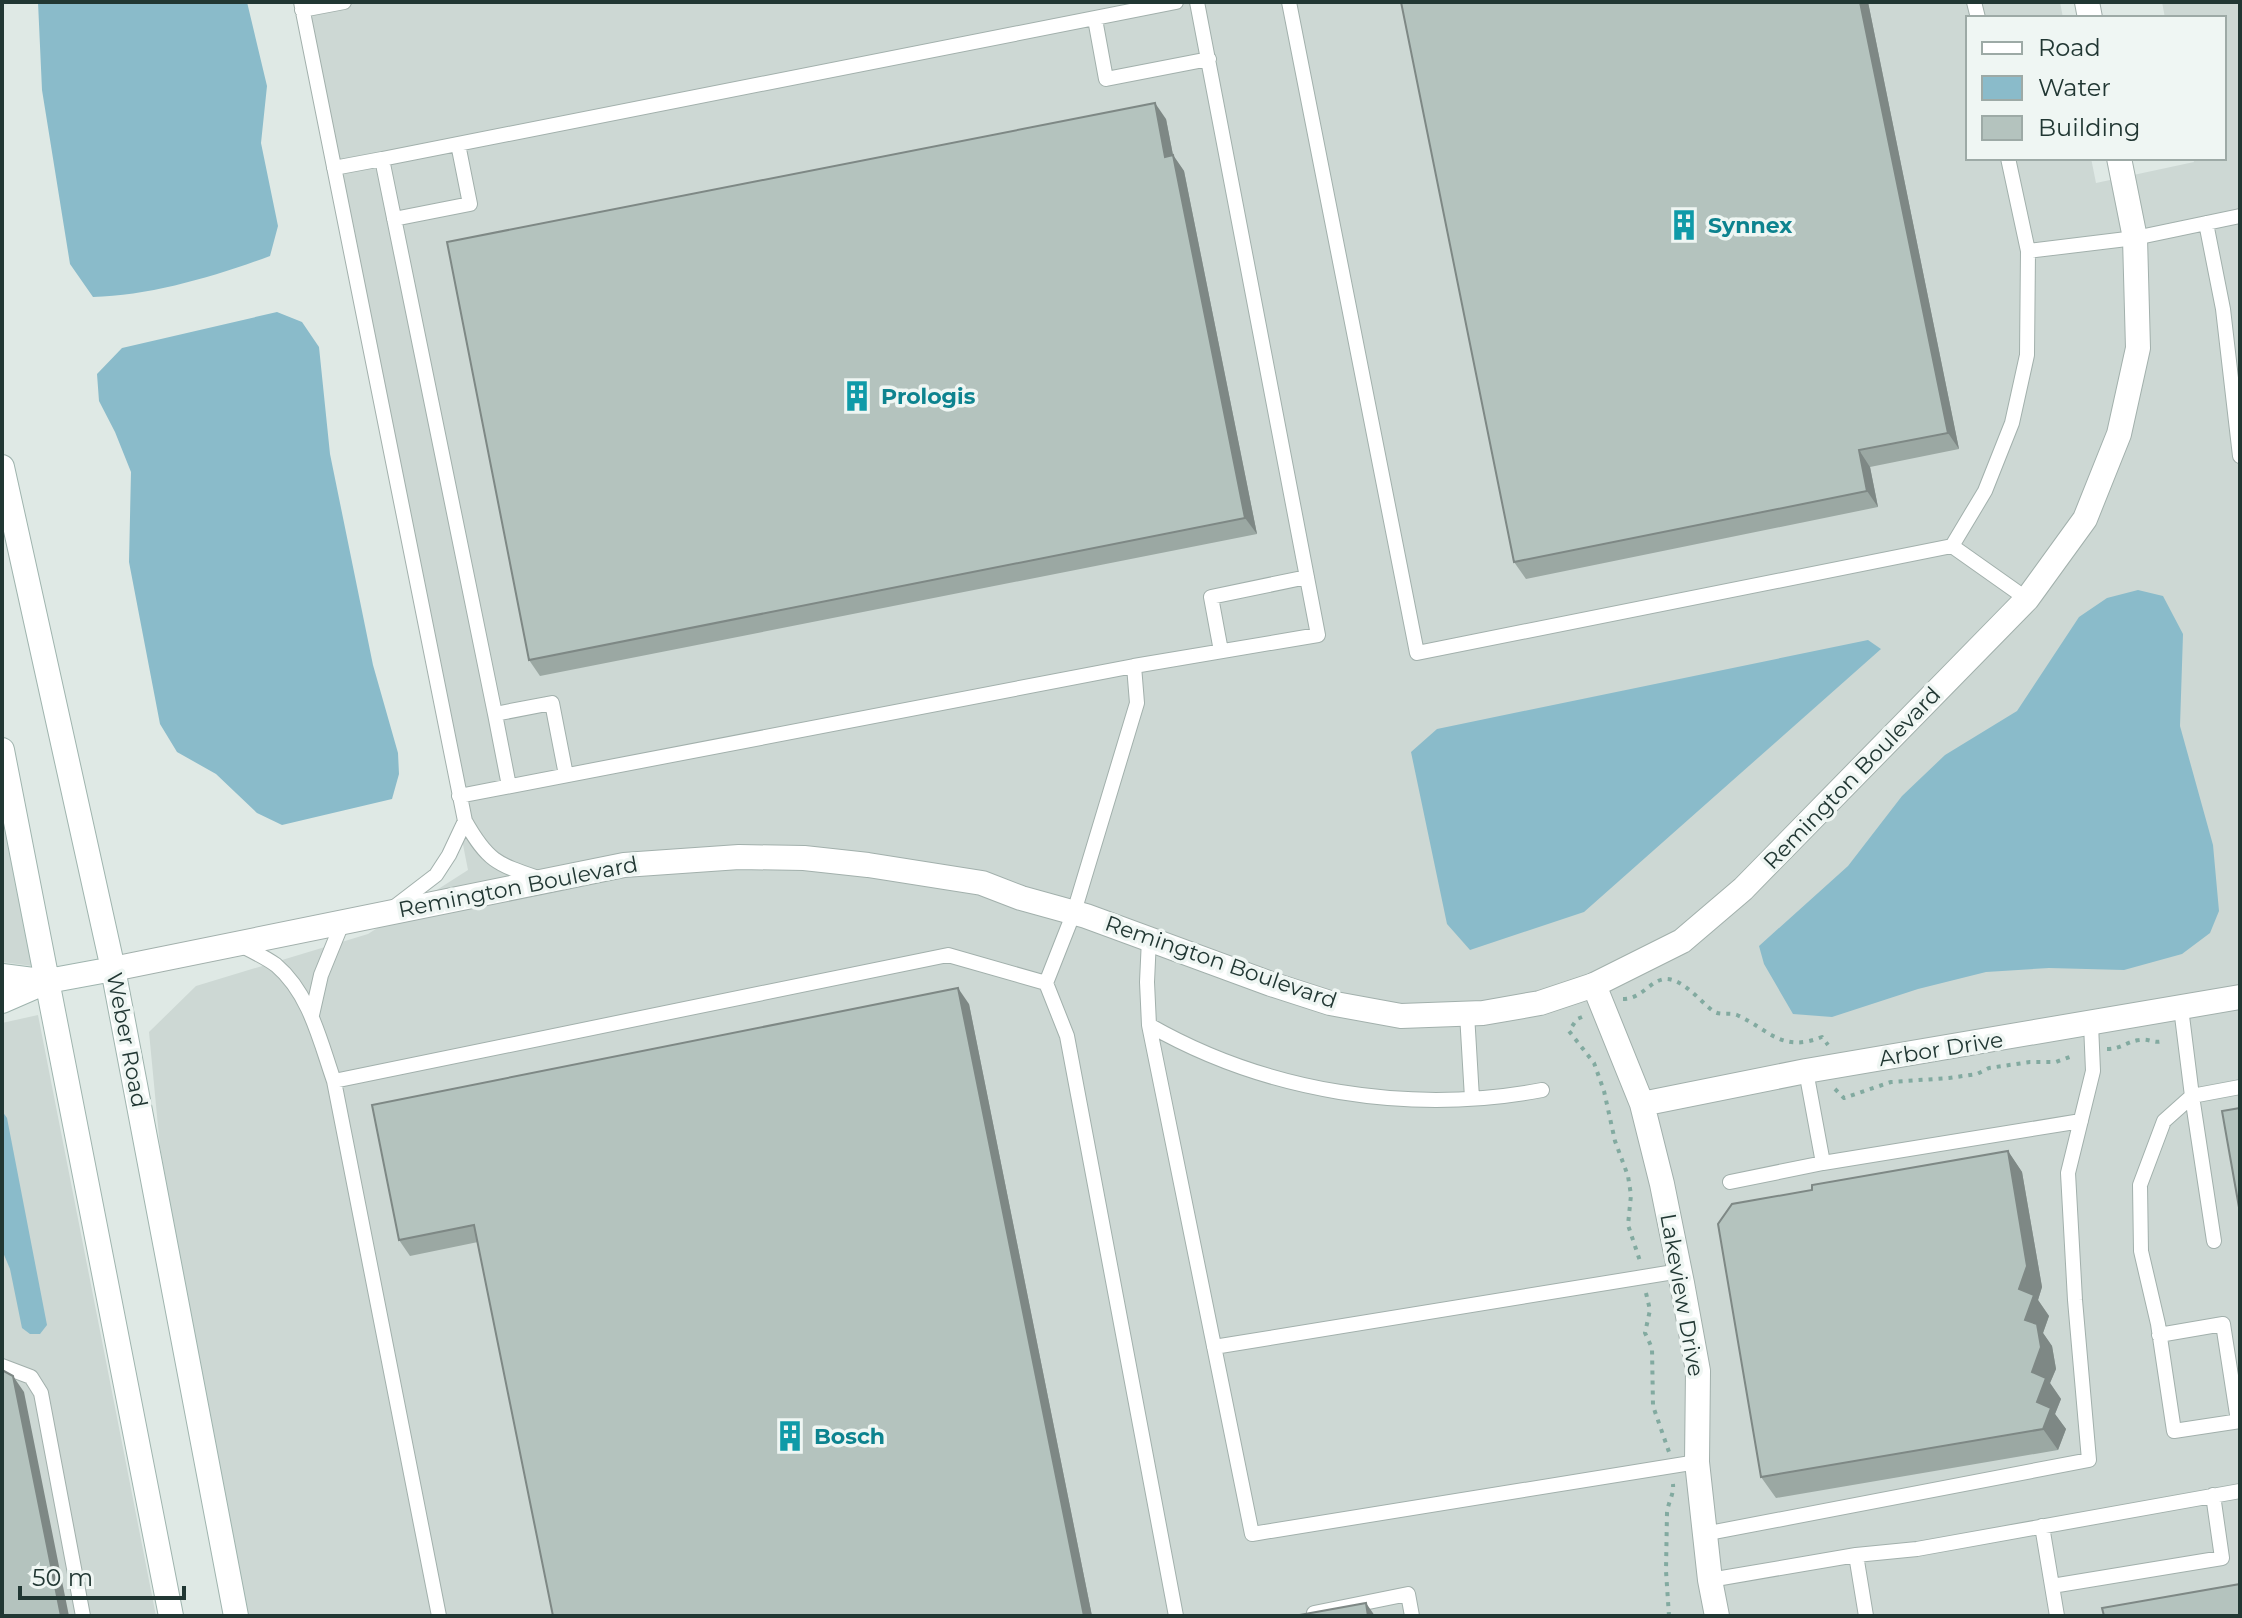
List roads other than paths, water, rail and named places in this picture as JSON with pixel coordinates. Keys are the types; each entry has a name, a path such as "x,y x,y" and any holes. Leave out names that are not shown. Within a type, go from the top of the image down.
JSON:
{"street":[{"name":"Remington Boulevard","path":"48,981 624,865 739,857 804,858 982,883 1021,898 1074,912 1330,1003 1401,1016 1467,1014 1540,1003 1594,985 1682,941 1743,889 2027,599 2085,519 2119,434 2138,348 2135,238 2119,160"},
{"name":"Weber Road","path":"2,467 113,969 236,1616"},
{"path":"3,762 171,1616"},
{"path":"2,976 48,981"},
{"path":"2,1001 48,981"},
{"name":"Lakeview Drive","path":"1594,985 1642,1104 1680,1271 1698,1371 1697,1462 1717,1616"},
{"name":"Arbor Drive","path":"1642,1104 1806,1071 2240,997"}],"lane":[{"path":"344,2 302,6 459,796 465,821 481,849 500,865 543,880"},
{"path":"334,168 1176,2"},
{"path":"459,796 1134,666 1318,635 1197,2"},
{"path":"1289,2 1417,653 1952,546 2027,599"},
{"path":"1095,19 1106,79 1209,59"},
{"path":"394,219 470,204 458,144"},
{"path":"382,159 509,786"},
{"path":"1952,546 1985,491 2012,423 2027,355 2028,251 2008,160"},
{"path":"2028,251 2135,238 2240,216"},
{"path":"2206,223 2223,309 2240,456"},
{"path":"1221,651 1211,597 1307,577"},
{"path":"1134,666 1137,703 1074,912 1046,983 1067,1036 1176,1616"},
{"path":"495,714 552,703 566,775"},
{"path":"388,912 436,875 465,821"},
{"path":"312,1015 321,975 343,921"},
{"path":"1149,939 1149,1025 1252,1534 1697,1462"},
{"path":"238,944 276,965 297,990 312,1015 334,1081 439,1616"},
{"path":"334,1081 948,955 1046,983"},
{"path":"2181,1008 2214,1241"},
{"path":"1467,1014 1472,1098"},
{"path":"1704,1534 2089,1460 2068,1173 2093,1071 2091,1024"},
{"path":"1149,1025 1187,1047 1261,1072 1343,1093 1420,1101 1505,1097 1542,1090"},
{"path":"1806,1071 1823,1163"},
{"path":"2159,1335 2223,1324 2239,1421 2174,1431 2159,1335 2141,1251 2140,1185 2164,1121 2192,1096 2240,1087"},
{"path":"1730,1182 1823,1163 2081,1121"},
{"path":"1214,1347 1680,1271"},
{"path":"2,1366 31,1377 41,1393 83,1616"},
{"path":"1710,1580 1856,1555 1917,1549 2240,1491"},
{"path":"2052,1586 2222,1558 2213,1495"},
{"path":"2042,1526 2057,1616"},
{"path":"1856,1555 1866,1616"},
{"path":"1314,1613 1408,1594 1412,1616"}],"water":[{"path":"38,2 247,2 267,86 261,143 278,226 270,256 183,284 93,297 70,264 42,90"},
{"path":"277,312 302,322 319,347 330,454 373,665 398,753 399,774 392,799 282,825 257,813 216,774 177,752 160,724 129,562 131,472 99,401 97,374 122,348"},
{"path":"2138,590 2163,596 2183,634 2180,726 2213,845 2219,911 2210,933 2182,954 2124,970 2049,968 1986,972 1918,989 1832,1017 1793,1014 1764,964 1759,946 1848,866 1902,796 1945,755 2017,711 2079,617 2107,598"},
{"path":"1868,640 1881,649 1584,912 1470,950 1447,924 1411,752 1437,729"},
{"path":"2,1111 7,1118 47,1325 40,1334 30,1334 22,1328 10,1269 2,1250"}],"place":[{"name":"Synnex","path":"1684,225"},
{"name":"Prologis","path":"857,396"},
{"name":"Bosch","path":"790,1436"}]}
